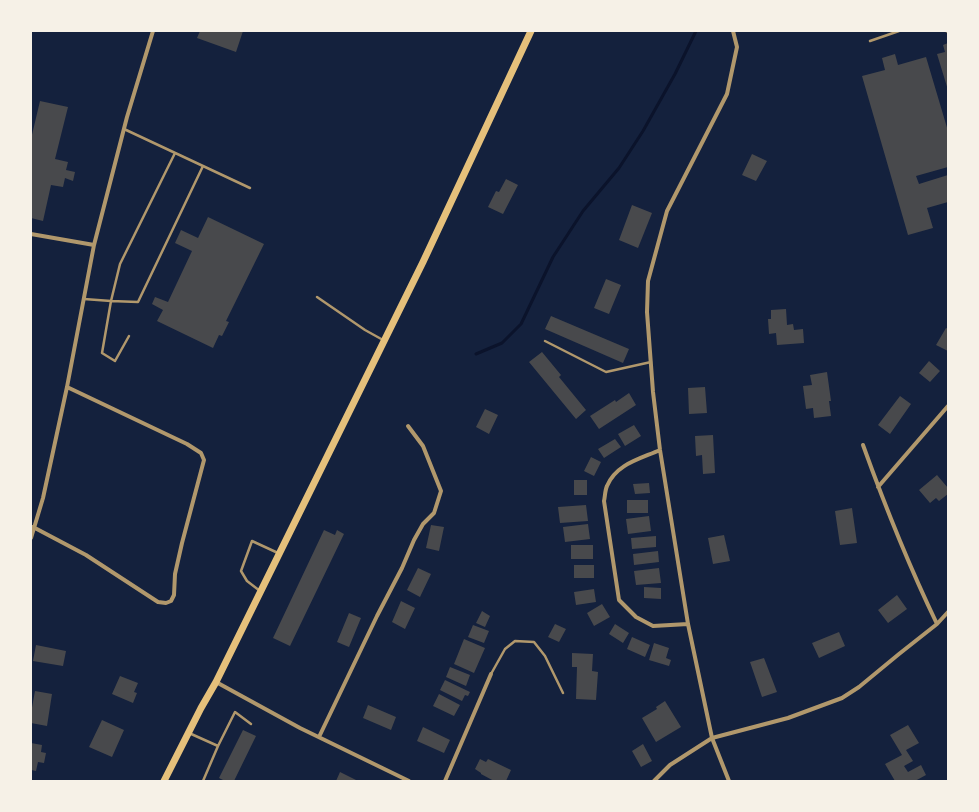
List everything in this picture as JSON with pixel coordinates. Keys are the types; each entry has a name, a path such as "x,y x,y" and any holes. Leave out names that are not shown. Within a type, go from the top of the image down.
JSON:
{"main road":[{"path":"164,781 188,732 216,682 384,340 531,31"}],"street":[{"path":"31,538 43,498 67,387 94,245 123,129 152,31"},
{"path":"730,781 712,738 688,624 660,450 647,312 648,281 667,211 727,94 737,48 733,31"},
{"path":"31,234 94,245"},
{"path":"34,527 86,555 158,602 166,603 172,601 174,595 175,574 182,543 204,460 200,453 187,444 67,387"},
{"path":"878,487 948,406"},
{"path":"319,737 402,568 414,540 423,524 434,513 440,491 423,446 408,426"},
{"path":"863,445 878,487 921,592 937,624"},
{"path":"660,450 624,465 615,473 606,486 604,502 619,600 636,618 653,626 688,624"},
{"path":"654,781 670,765 712,738 788,718 842,698 859,687 937,624 948,612"},
{"path":"445,781 490,674"},
{"path":"216,682 319,737 409,781"}],"lane":[{"path":"870,41 899,31"},
{"path":"123,129 250,188"},
{"path":"129,336 115,361 102,353 111,302 120,264 175,153"},
{"path":"84,299 111,302 138,302 203,166"},
{"path":"318,297 365,330 384,340"},
{"path":"545,341 606,372 651,362"},
{"path":"260,592 247,581 241,571 252,541 279,554"},
{"path":"490,674 505,649 515,642 534,642 545,656 563,693"},
{"path":"203,781 235,712 251,724"},
{"path":"188,732 218,746"}],"building":[{"path":"200,31 243,31 236,52 197,38"},
{"path":"948,43 948,90 937,54 945,52 943,45"},
{"path":"895,54 898,65 926,57 948,131 948,167 916,176 919,184 948,175 948,202 927,208 933,228 908,235 862,76 885,70 882,58"},
{"path":"40,101 68,107 55,159 68,162 66,170 75,172 73,181 65,178 63,187 51,185 43,221 31,218 31,139"},
{"path":"752,154 767,161 756,181 742,175"},
{"path":"506,179 518,185 503,214 488,207 496,191 499,192"},
{"path":"632,205 652,213 638,248 619,240"},
{"path":"208,217 264,244 226,321 229,322 222,336 219,335 213,348 157,321 163,310 152,304 155,297 168,302 192,251 175,243 181,230 198,238"},
{"path":"606,279 621,285 609,314 594,308"},
{"path":"786,309 787,325 793,324 794,330 803,329 804,343 777,345 776,333 769,334 768,319 771,319 771,310"},
{"path":"551,316 629,349 623,363 545,329"},
{"path":"946,328 948,329 948,351 936,345"},
{"path":"542,352 561,375 559,377 586,410 576,419 529,362"},
{"path":"929,361 940,371 930,382 919,373"},
{"path":"827,372 831,401 829,401 831,416 814,418 813,408 806,409 803,386 812,385 810,375"},
{"path":"705,387 707,413 689,414 688,388"},
{"path":"629,393 636,405 599,429 590,416"},
{"path":"900,396 911,404 890,434 878,425"},
{"path":"485,409 498,415 489,434 476,427"},
{"path":"634,425 641,436 625,446 618,434"},
{"path":"713,435 715,473 703,474 702,455 696,456 695,436"},
{"path":"615,439 621,447 604,458 598,449"},
{"path":"591,457 601,462 594,476 584,471"},
{"path":"937,475 948,488 948,494 939,501 936,498 930,503 919,490"},
{"path":"574,480 587,480 587,495 574,495"},
{"path":"649,483 650,493 635,494 633,484"},
{"path":"627,500 648,500 648,513 627,513"},
{"path":"586,505 588,521 560,523 558,507"},
{"path":"852,508 857,543 840,545 835,511"},
{"path":"649,516 651,531 628,534 626,519"},
{"path":"588,524 590,539 565,542 563,527"},
{"path":"431,525 444,527 439,551 426,548"},
{"path":"324,530 335,535 337,530 344,534 290,646 273,638"},
{"path":"724,535 730,561 713,564 708,538"},
{"path":"656,536 656,547 632,549 631,538"},
{"path":"571,545 593,545 593,559 571,559"},
{"path":"658,551 659,562 634,565 633,554"},
{"path":"574,565 594,565 594,578 574,578"},
{"path":"418,568 431,574 420,597 407,590"},
{"path":"659,568 661,583 636,585 634,571"},
{"path":"644,587 661,588 661,599 644,598"},
{"path":"594,589 596,602 576,605 574,592"},
{"path":"897,595 907,609 888,623 878,610"},
{"path":"401,601 415,608 405,629 392,622"},
{"path":"602,604 610,617 594,626 587,613"},
{"path":"482,611 490,616 485,627 476,623"},
{"path":"349,613 361,618 349,647 337,642"},
{"path":"555,624 566,629 559,642 548,637"},
{"path":"615,624 629,633 623,643 609,634"},
{"path":"473,625 489,631 484,643 468,637"},
{"path":"839,632 845,646 819,658 812,643"},
{"path":"632,637 650,645 645,657 627,649"},
{"path":"464,639 485,648 474,673 454,664"},
{"path":"654,643 669,648 666,658 671,660 669,666 649,660"},
{"path":"36,645 66,651 63,666 33,661"},
{"path":"572,653 593,654 592,671 598,672 596,700 576,699 577,667 572,667"},
{"path":"764,658 777,692 762,697 750,662"},
{"path":"450,667 470,675 466,686 446,677"},
{"path":"120,676 138,683 134,692 137,693 133,703 112,694"},
{"path":"445,680 470,692 468,696 465,695 462,701 440,690"},
{"path":"35,691 52,694 47,726 31,723 31,713"},
{"path":"439,694 460,705 454,716 433,706"},
{"path":"665,701 681,727 656,742 642,718 657,709 656,707"},
{"path":"368,705 396,717 391,730 363,718"},
{"path":"102,720 124,730 112,757 89,747"},
{"path":"908,725 919,743 906,750 913,761 904,766 908,772 921,765 926,775 915,781 895,781 885,764 902,755 890,735"},
{"path":"423,727 450,740 444,753 417,741"},
{"path":"243,730 256,736 234,781 225,781 219,778"},
{"path":"31,743 42,745 41,752 46,753 44,763 38,762 36,771 31,770"},
{"path":"643,744 652,761 641,767 632,751"},
{"path":"480,759 486,762 488,759 511,770 506,781 494,781 475,769"},
{"path":"340,772 356,780 356,781 336,781"}],"waterway":[{"path":"476,354 502,343 521,324 553,257 583,211 619,168 643,131 675,74 696,31"}]}
